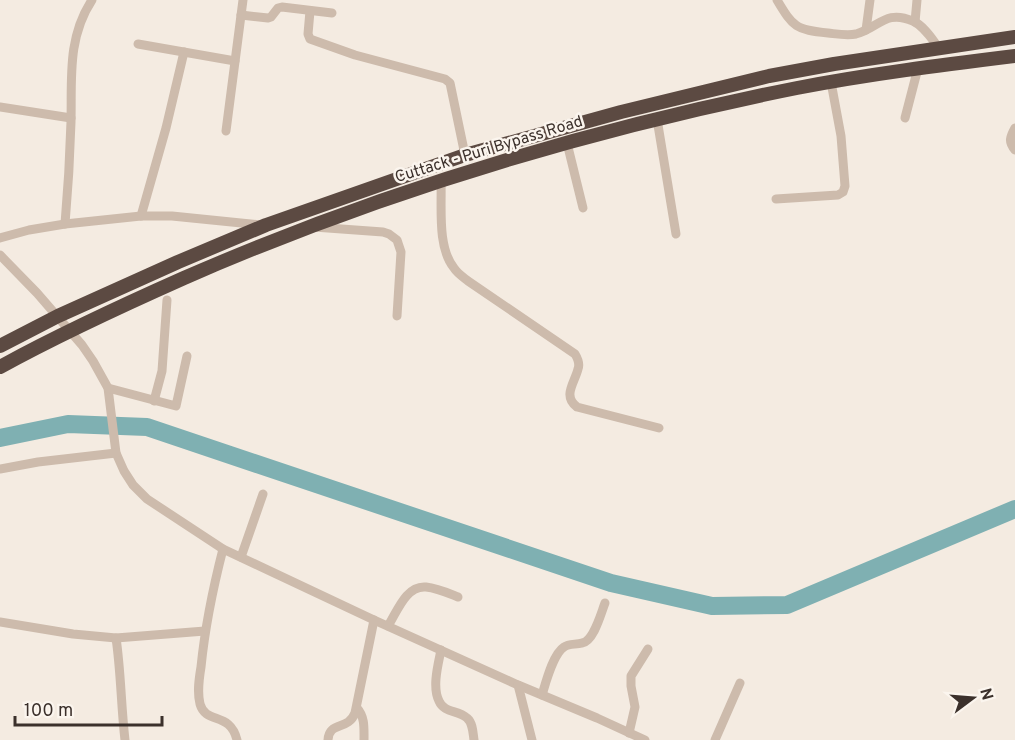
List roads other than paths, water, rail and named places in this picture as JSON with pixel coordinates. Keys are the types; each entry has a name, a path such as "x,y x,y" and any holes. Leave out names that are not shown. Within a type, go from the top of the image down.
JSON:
{"highway":[{"name":"Cuttack - Puri Bypass Road","path":"0,346 58,316 266,225 465,154 621,112 769,76 1015,37"},
{"name":"Cuttack - Puri Bypass Road","path":"0,367 112,310 207,268 309,227 496,162 657,119 798,88 918,68 1015,56"}],"street":[{"path":"65,224 71,118 70,79 76,33 92,0"},
{"path":"226,131 243,0"},
{"path":"777,0 793,24 810,32 856,34 880,21 892,17 904,18 915,22 939,48"},
{"path":"867,30 870,0"},
{"path":"915,22 917,0"},
{"path":"241,15 268,18 282,7 309,14 332,14"},
{"path":"309,14 308,34 314,41 355,55 445,79 450,83 465,154"},
{"path":"138,44 235,62"},
{"path":"141,216 166,128 184,52"},
{"path":"905,118 918,68"},
{"path":"776,199 838,195 843,192 845,186 841,136 831,82"},
{"path":"0,107 71,118"},
{"path":"657,119 676,234"},
{"path":"1015,129 1010,139 1011,146 1015,150"},
{"path":"567,143 583,208"},
{"path":"441,181 442,240 446,254 454,268 468,281 575,354 579,368 570,391 572,404 659,428"},
{"path":"0,238 65,224 141,216 172,216 266,225"},
{"path":"309,227 383,232 397,240 401,252 397,316"},
{"path":"0,255 58,316 93,361 108,388 115,449 124,471 147,499 223,549 374,620 645,740"},
{"path":"154,401 162,370 167,300"},
{"path":"108,388 176,406 187,356"},
{"path":"0,469 115,449"},
{"path":"241,557 263,494"},
{"path":"223,549 205,631 198,694 204,712 228,723 237,740"},
{"path":"388,626 405,598 417,588 423,586 458,597"},
{"path":"542,694 556,656 562,647 583,643 591,638 605,603"},
{"path":"328,740 330,730 354,718 374,620"},
{"path":"0,622 116,638 205,631"},
{"path":"116,638 125,740"},
{"path":"629,732 635,707 631,676 648,649"},
{"path":"441,650 437,671 438,699 445,709 468,718 474,740"},
{"path":"715,740 740,682"},
{"path":"518,685 532,740"},
{"path":"357,708 364,720 364,740"}],"waterway":[{"path":"0,438 68,424 147,427 611,583 712,606 787,605 1015,509"}]}
